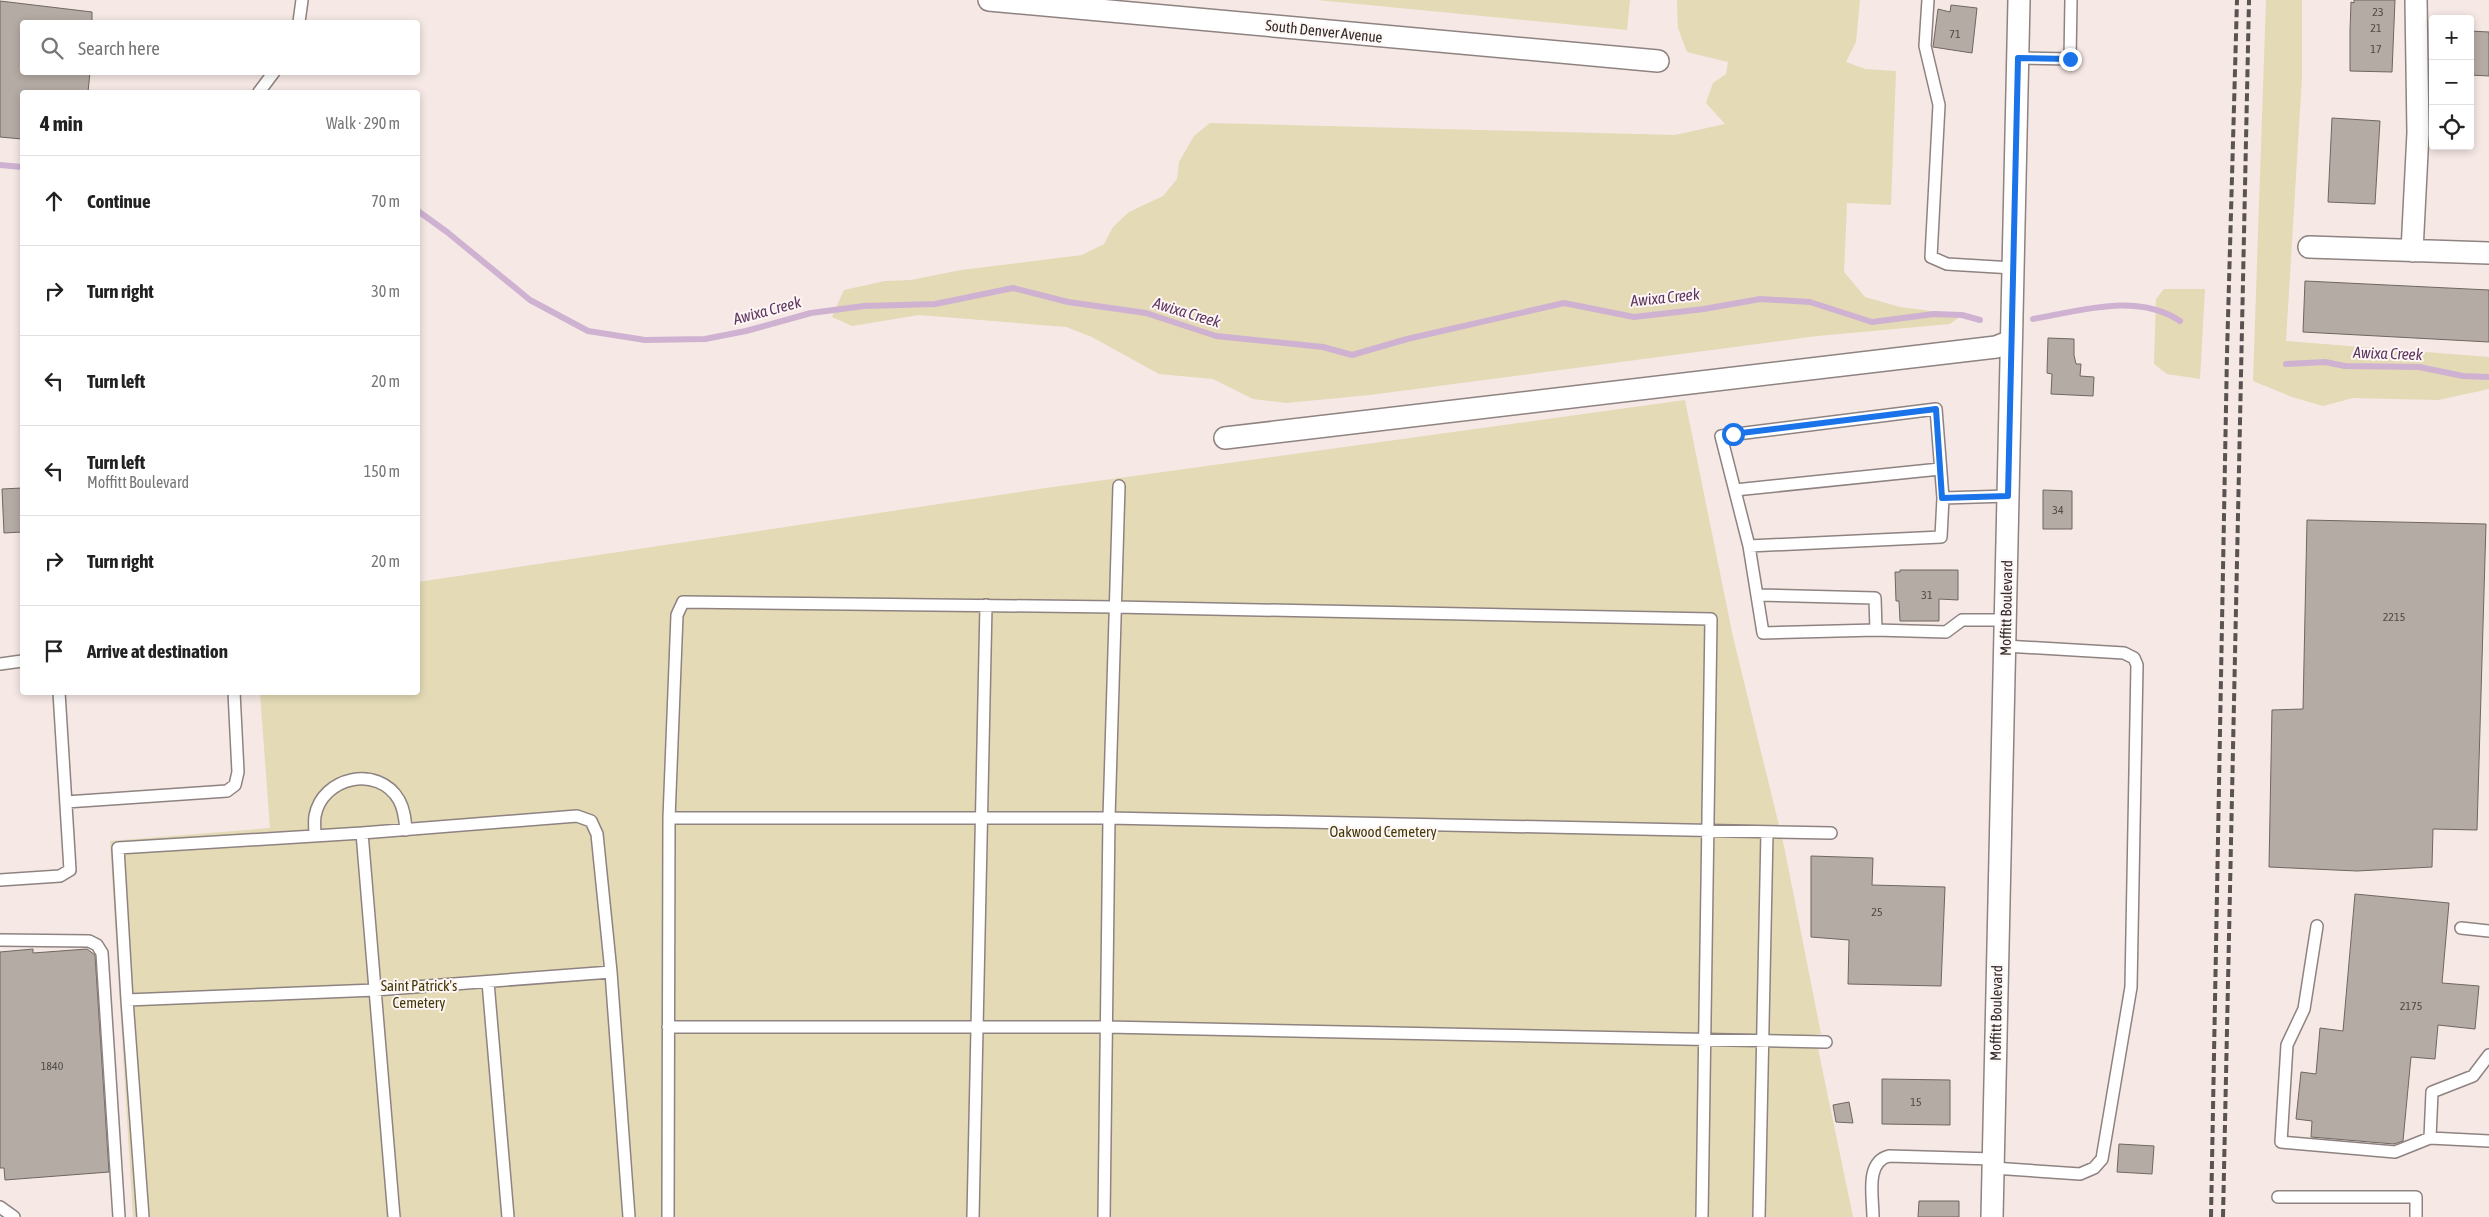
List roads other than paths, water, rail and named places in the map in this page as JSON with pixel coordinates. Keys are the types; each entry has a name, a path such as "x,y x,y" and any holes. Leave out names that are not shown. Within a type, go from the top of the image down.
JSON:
{"street":[{"name":"South Denver Avenue","path":"989,0 1658,62"},
{"name":"Moffitt Boulevard","path":"1992,1217 2019,0"},
{"path":"2412,251 2418,133 2416,0"},
{"path":"2309,247 2489,253"},
{"path":"1225,438 1996,347 2011,341"}],"lane":[{"path":"299,20 302,0"},
{"path":"1928,0 1925,46 1939,105 1931,257 1946,264 2013,268"},
{"path":"2018,58 2070,59 2071,0"},
{"path":"260,90 272,75"},
{"path":"1749,546 1941,537 1942,498 1936,409 1721,436 1749,546 1763,633 1876,630 1946,632 1962,620 2006,620"},
{"path":"1735,490 1940,469"},
{"path":"1104,1217 1109,818 1119,486"},
{"path":"1942,498 2008,496"},
{"path":"1758,595 1875,598 1876,630"},
{"path":"668,1217 669,818 677,616 683,602 1115,607 1711,619 1702,1217"},
{"path":"973,1217 986,605"},
{"path":"1873,1217 1874,1166 1880,1159 1889,1156 1993,1163 2080,1174 2094,1168 2102,1159 2131,987 2137,665 2134,658 2124,653 2005,646"},
{"path":"0,664 20,661"},
{"path":"0,880 60,876 70,870 59,695"},
{"path":"66,802 227,791 235,784 238,772 234,695"},
{"path":"315,836 314,817 320,802 329,790 342,782 357,778 380,783 398,798 404,811 406,830"},
{"path":"143,1217 118,848 406,830 577,816 591,821 597,834 611,972 629,1217"},
{"path":"669,818 1109,818 1831,833"},
{"path":"1759,1217 1766,832"},
{"path":"362,833 394,1217"},
{"path":"2317,926 2304,1009 2287,1045 2282,1142 2395,1152 2430,1138 2489,1141"},
{"path":"2461,928 2489,931"},
{"path":"0,940 89,941 97,945 102,953 119,1217"},
{"path":"127,1000 375,990 611,972"},
{"path":"488,982 508,1217"},
{"path":"668,1027 1106,1027 1826,1042"},
{"path":"2430,1138 2432,1092 2474,1076 2489,1055"},
{"path":"2278,1197 2416,1196 2416,1217"},
{"path":"0,1207 14,1217"}],"waterway":[{"name":"Awixa Creek","path":"0,165 20,167"},
{"name":"Awixa Creek","path":"420,212 447,232 530,300 588,331 645,340 705,339 746,331 811,313 864,306 935,304 1013,288 1068,302 1146,313 1216,336 1323,347 1352,355 1407,339 1564,303 1634,317 1704,309 1760,299 1810,302 1872,322 1934,314 1962,315 1980,320"},
{"name":"Awixa Creek","path":"2033,319 2089,308 2127,306 2146,307 2163,312 2180,321"},
{"name":"Awixa Creek","path":"2286,364 2325,362 2345,366 2419,367 2463,376 2489,377"}],"railway":[{"path":"2211,1217 2227,354 2237,0"},
{"path":"2223,1217 2249,0"}],"park label":[{"name":"Oakwood Cemetery","path":"1383,831"},
{"name":"Saint Patrick's Cemetery","path":"419,994"}]}
